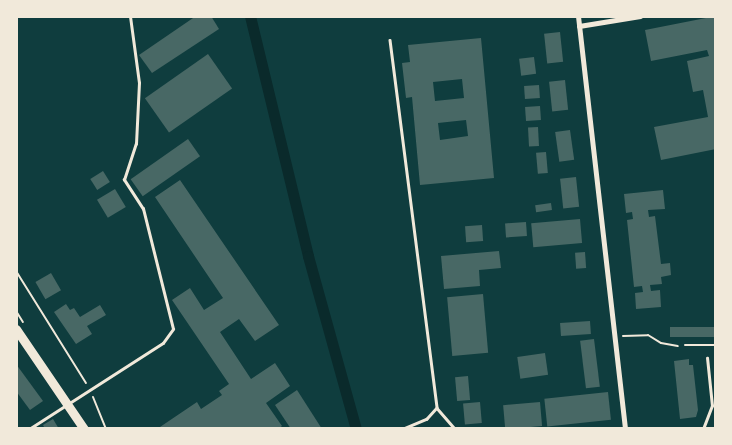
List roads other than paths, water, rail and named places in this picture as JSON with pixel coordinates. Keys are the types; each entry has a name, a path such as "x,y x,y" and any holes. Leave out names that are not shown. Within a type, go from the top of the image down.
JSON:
{"main road":[{"path":"16,329 84,429"}],"street":[{"path":"578,16 625,429"},
{"path":"579,26 640,16"}],"lane":[{"path":"29,429 67,404 90,392 163,343 173,329 143,209 124,180 136,144 139,83 130,16"},
{"path":"390,40 438,408 455,429"},
{"path":"685,345 716,344"},
{"path":"703,429 712,406 707,358"},
{"path":"403,429 427,419 438,408"}],"waterway":[{"path":"250,16 308,256 356,429"}]}
